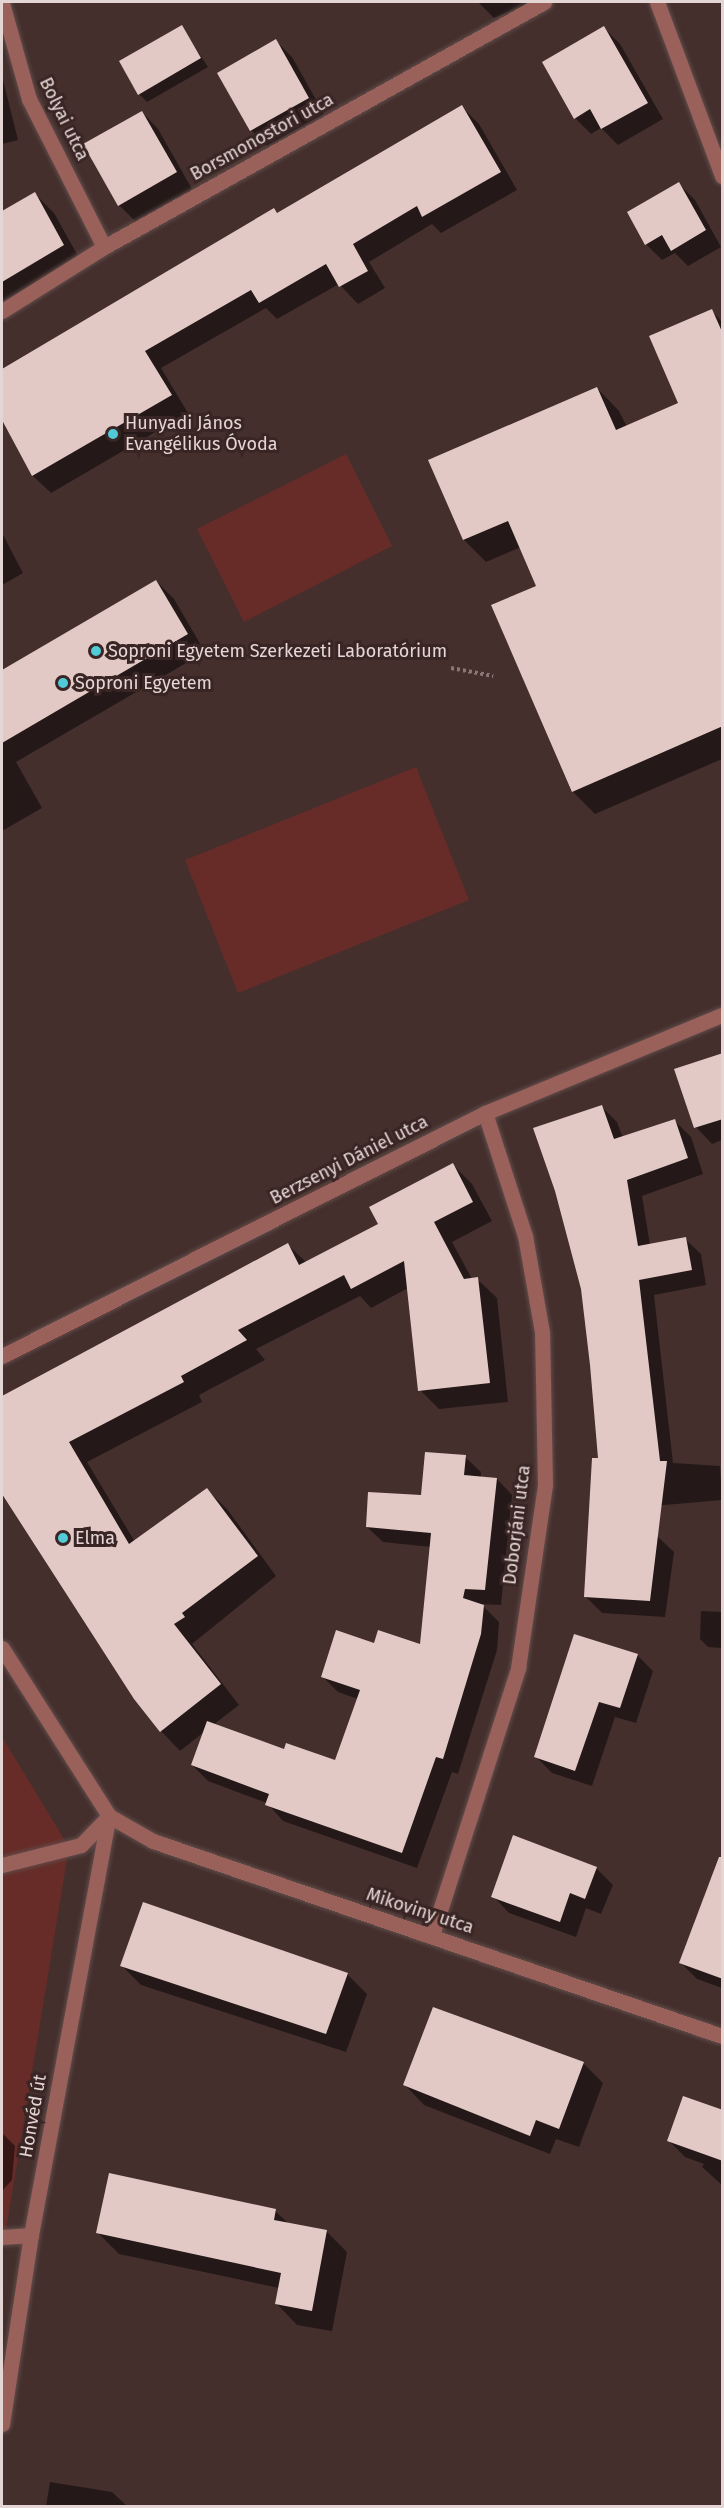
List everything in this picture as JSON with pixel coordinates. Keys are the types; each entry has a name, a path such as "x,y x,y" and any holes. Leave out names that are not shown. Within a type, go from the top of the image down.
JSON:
{"street":[{"name":"Borsmonostori utca","path":"2,311 104,247 544,2"},
{"path":"657,2 723,176"},
{"name":"Bolyai utca","path":"2,3 29,99 104,247"},
{"name":"Berzsenyi Dániel utca","path":"2,1356 485,1113 723,1015"},
{"name":"Doborjáni utca","path":"432,1935 518,1668 545,1485 542,1332 525,1236 485,1113"},
{"path":"2,1648 109,1816 81,1845 2,1865"},
{"name":"Mikoviny utca","path":"109,1816 153,1840 723,2036"},
{"name":"Honvéd út","path":"2,2424 31,2235 109,1816"},
{"path":"2,2237 31,2235"}],"path":[{"path":"452,668 493,676"}],"shaded area":[{"path":"346,454 392,546 244,622 197,529"},
{"path":"416,767 469,900 238,993 185,860"},
{"path":"2,1737 69,1847 2,2255"}],"building":[{"path":"182,25 201,58 138,95 119,61"},
{"path":"604,26 648,103 601,129 590,109 574,119 542,62"},
{"path":"276,39 309,98 250,131 217,73"},
{"path":"462,105 501,172 422,217 417,206 353,244 368,271 339,287 326,264 259,303 251,290 145,351 172,395 32,476 2,420 2,369 274,208 277,213"},
{"path":"142,111 177,172 118,206 83,144"},
{"path":"679,182 706,230 671,251 662,235 645,245 627,212"},
{"path":"35,192 64,245 2,282 2,211"},
{"path":"712,309 723,334 723,726 572,792 491,605 536,586 508,521 463,540 428,460 597,387 616,430 678,403 649,336"},
{"name":"Soproni Egyetem Szerkezeti Laboratórium","path":"156,580 188,634 2,743 2,670"},
{"path":"723,1053 723,1119 694,1128 674,1069"},
{"path":"602,1105 614,1139 675,1119 688,1158 627,1180 638,1246 686,1237 692,1270 639,1280 660,1461 667,1461 650,1601 584,1597 592,1458 598,1458 590,1365 581,1289 555,1191 533,1128"},
{"path":"453,1163 473,1202 434,1222 464,1279 478,1277 490,1383 418,1391 404,1261 351,1289 344,1275 238,1330 247,1340 181,1376 184,1382 69,1442 129,1544 207,1488 258,1556 182,1613 185,1617 174,1624 221,1684 160,1732 134,1699 2,1494 2,1396 288,1243 299,1265 378,1224 369,1207"},
{"path":"425,1452 466,1455 464,1475 497,1478 485,1590 465,1589 463,1598 484,1605 481,1634 443,1759 436,1757 402,1853 265,1805 269,1794 191,1765 207,1721 284,1749 286,1743 335,1760 360,1690 321,1677 336,1630 374,1643 378,1630 420,1644 431,1533 366,1527 368,1492 421,1495"},
{"path":"574,1634 638,1654 620,1708 599,1702 575,1771 534,1757"},
{"path":"513,1835 597,1867 585,1899 570,1893 560,1922 491,1897"},
{"path":"719,1857 723,1857 723,1979 679,1963"},
{"path":"143,1902 348,1973 326,2034 120,1966"},
{"path":"433,2007 584,2062 559,2129 536,2120 530,2136 403,2085"},
{"path":"683,2096 723,2110 723,2161 667,2141"},
{"path":"109,2173 276,2209 274,2220 327,2230 312,2311 275,2304 281,2273 96,2233"}],"place":[{"name":"Hunyadi János Evangélikus Óvoda","path":"113,434"},
{"name":"Soproni Egyetem Szerkezeti Laboratórium","path":"96,651"},
{"name":"Soproni Egyetem","path":"63,683"},
{"name":"Elma","path":"63,1538"}]}
